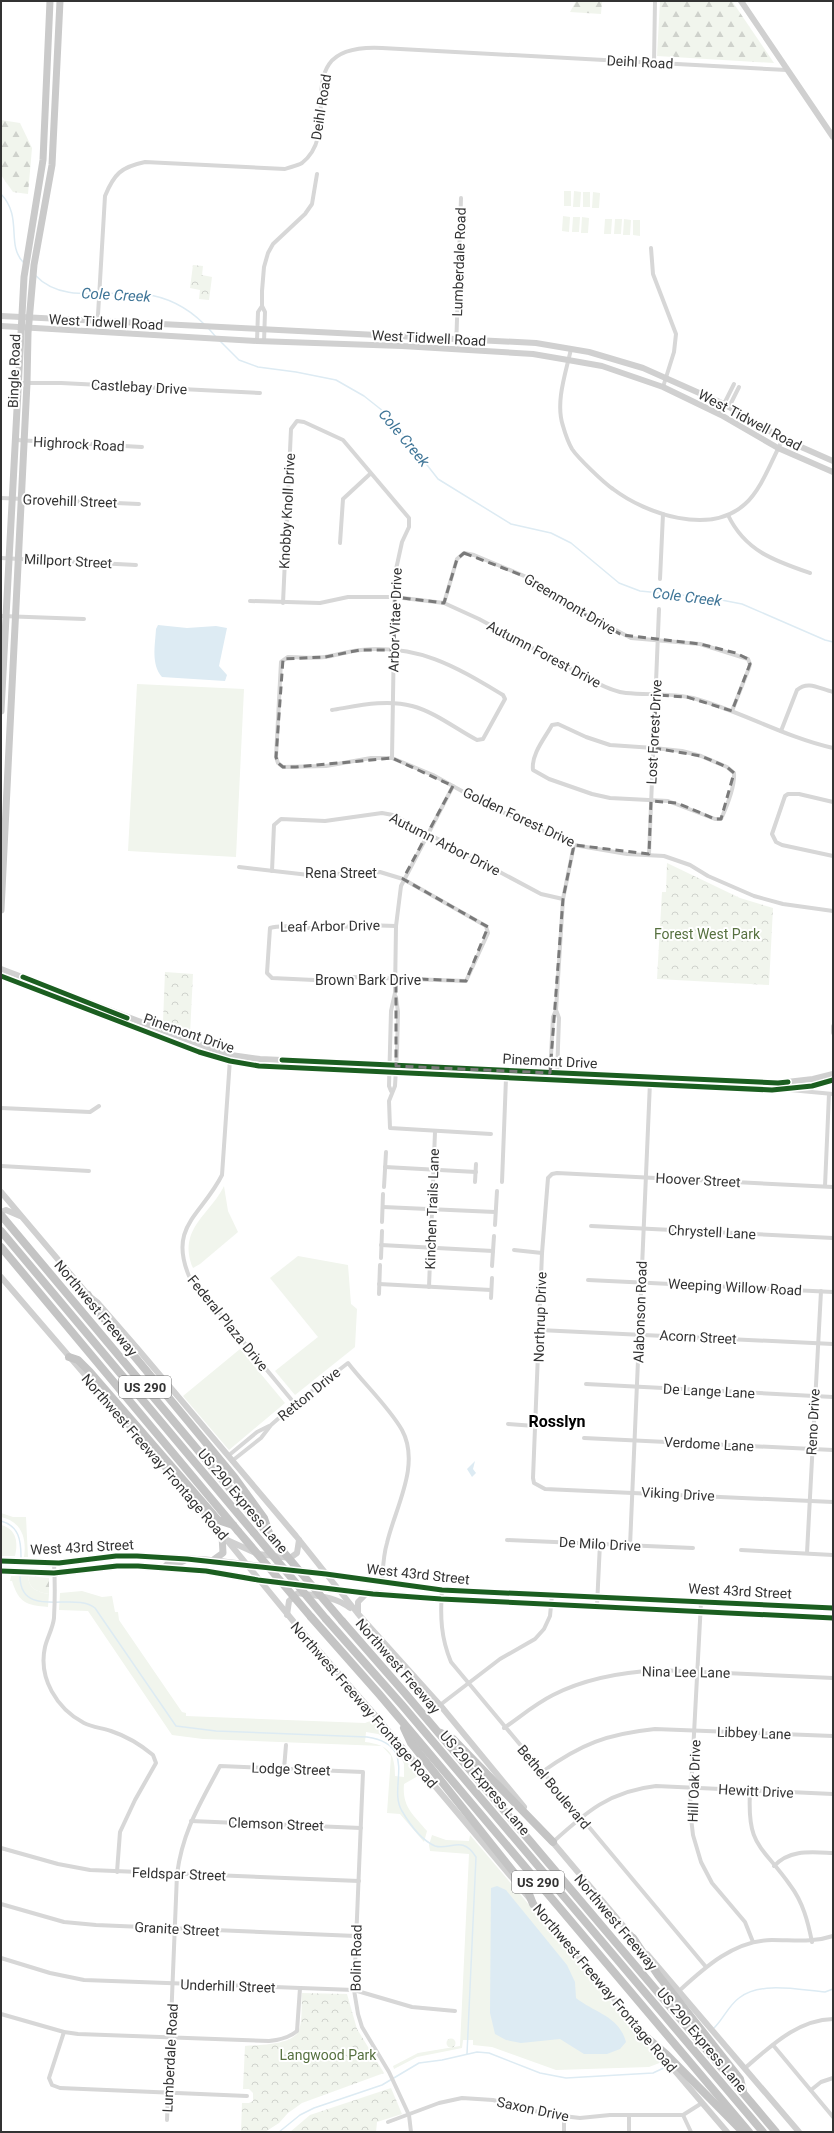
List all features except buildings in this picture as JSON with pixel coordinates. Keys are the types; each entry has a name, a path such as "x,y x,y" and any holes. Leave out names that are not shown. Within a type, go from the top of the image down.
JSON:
{"highway":[{"name":"Northwest Freeway","path":"1,1215 269,1535 776,2132"},
{"name":"US 290 Express Lane","path":"1,1231 326,1619 402,1705 762,2132"},
{"name":"US 290","path":"1,1247 311,1617 399,1718 749,2132"},
{"path":"88,1295 93,1305 121,1340 235,1478 264,1518 269,1535"},
{"path":"69,1357 78,1360 90,1372 218,1520 236,1528"},
{"path":"399,1718 410,1743 527,1890 533,1904"},
{"path":"437,1731 453,1738 553,1842"},
{"path":"632,1938 658,1975 716,2040 740,2078 744,2093"},
{"path":"645,2036 679,2071 743,2132"}],"main road":[{"name":"Bingle Road","path":"1,910 2,851 27,383 24,328 21,317 27,250 41,183 45,136 50,1"},
{"name":"Bingle Road","path":"1,711 3,616 9,558 19,383 24,328 29,318 40,227 51,177 60,1"},
{"path":"741,1 833,137"},
{"path":"48,53 57,53"},
{"path":"45,136 53,136"},
{"path":"32,226 40,227"},
{"name":"West Tidwell Road","path":"1,316 327,334 510,342 571,349 625,361 666,377 726,406 783,439 833,461"},
{"path":"147,324 147,334"},
{"name":"West Tidwell Road","path":"1,326 264,342 402,346 568,360 602,366 663,387 721,415 778,448 833,472"},
{"path":"326,344 327,334"},
{"path":"402,346 403,337"},
{"path":"510,342 510,354"},
{"path":"721,415 726,406"},
{"path":"1,735 9,735"},
{"name":"Pinemont Drive","path":"1,969 230,1058 710,1080 778,1086 788,1089 833,1080"},
{"name":"Pinemont Drive","path":"1,976 199,1052 260,1066 710,1088 778,1086 833,1074"},
{"path":"46,994 47,986"},
{"path":"109,1018 112,1011"},
{"path":"120,1015 120,1022"},
{"path":"471,1069 471,1076"},
{"path":"710,1080 710,1088"},
{"path":"1,1192 88,1295 97,1302 122,1330 299,1539 359,1615 440,1706 632,1938 679,1991 703,2024"},
{"path":"1,1212 6,1210 17,1214 24,1219"},
{"name":"Northwest Freeway Frontage Road","path":"1,1277 224,1537 287,1615 375,1716 645,2036"},
{"path":"206,1571 209,1560 224,1553 224,1537 258,1554 290,1558 297,1553 299,1539"},
{"path":"117,1566 118,1556"},
{"name":"West 43rd Street","path":"1,1560 54,1563 118,1556 209,1560 442,1590 833,1608"},
{"path":"164,1568 169,1563 178,1563 187,1559"},
{"name":"West 43rd Street","path":"1,1571 54,1572 117,1566 164,1568 206,1571 258,1580 398,1596 833,1618"},
{"path":"382,1583 383,1589 398,1596"},
{"path":"287,1615 289,1601 298,1593 341,1600 359,1615"},
{"path":"359,1615 358,1602 367,1593"},
{"path":"774,1615 775,1605"},
{"path":"716,2040 745,2068 799,2132"},
{"name":"Northwest Freeway Frontage Road","path":"679,2071 727,2132"}],"street":[{"path":"654,63 655,1"},
{"name":"Deihl Road","path":"97,332 105,196 111,181 121,170 130,165 145,162 284,169 301,163 317,142 323,78 328,67 334,60 352,48 377,48 787,70"},
{"path":"264,342 265,312 262,306 264,267 268,253 273,244 305,214 312,204 317,174"},
{"name":"Lumberdale Road","path":"456,350 461,198"},
{"path":"652,248 653,274 676,334 674,352 663,387"},
{"path":"257,341 258,312 262,306"},
{"path":"571,349 561,404 562,425 572,449 612,489 638,505 663,514 691,519 728,515 745,504 757,490 783,439"},
{"name":"Castlebay Drive","path":"19,383 62,383 260,393"},
{"path":"726,406 734,384"},
{"path":"726,406 739,387"},
{"name":"Arbor Vitae Drive","path":"297,421 304,422 343,440 370,474 409,518 409,528 402,542 396,560 392,758"},
{"name":"Knobby Knoll Drive","path":"283,603 291,429 297,421"},
{"name":"Highrock Road","path":"16,440 142,447"},
{"path":"340,543 343,499 370,474"},
{"name":"Grovehill Street","path":"1,498 139,504"},
{"path":"660,579 663,514"},
{"path":"728,515 735,529 749,545 766,556 810,573"},
{"name":"Greenmont Drive","path":"444,603 457,559 464,553 474,555 529,578 562,602 622,635 631,638 658,639 700,644 748,659 750,664 749,668 732,711"},
{"name":"Millport Street","path":"1,558 136,565"},
{"name":"Autumn Forest Drive","path":"250,601 320,603 348,597 395,597 444,603 479,619 595,682 625,693 687,697 732,711 813,743 833,748"},
{"name":"Lost Forest Drive","path":"649,854 659,609"},
{"path":"3,616 84,619"},
{"name":"Golden Forest Drive","path":"394,650 360,650 325,657 288,656 283,659 281,662 276,757 278,763 283,767 326,766 371,758 392,758 409,764 521,822 574,845 626,854 649,854 664,856 690,865 731,887 766,900 833,911"},
{"path":"332,710 369,704 411,706 424,711 478,740 483,739 505,699 503,695 437,658 394,650"},
{"path":"781,731 797,690 803,685 810,684 833,692"},
{"path":"558,724 586,737 610,745 654,748 682,751 727,767 734,773 734,779 721,819 715,819 677,803 592,794 549,779 533,770 532,764 534,757 552,725 558,724"},
{"path":"453,786 403,879 396,926 396,978 395,993 391,1011 393,1073 395,1086 391,1091 389,1101 390,1128 435,1132 491,1134"},
{"path":"833,802 799,794 788,794 785,796 772,834 776,842 833,856"},
{"name":"Autumn Arbor Drive","path":"272,871 274,825 281,819 325,821 382,813 392,815 541,894 564,899"},
{"path":"553,1080 553,1017 556,1010 564,899 574,845"},
{"name":"Rena Street","path":"238,867 309,875 380,872 403,879 486,926 488,933 475,962"},
{"name":"Leaf Arbor Drive","path":"267,958 268,933 270,928 275,926 310,928 367,925 396,926"},
{"name":"Brown Bark Drive","path":"267,958 267,973 272,978 314,980 352,977 466,981 475,962"},
{"path":"393,1066 398,1012 395,993"},
{"path":"553,1080 559,1036 559,1018 556,1010"},
{"path":"833,1026 833,1033"},
{"path":"552,1036 559,1036"},
{"name":"Federal Plaza Drive","path":"230,1058 222,1175 214,1190 196,1212 186,1229 181,1245 184,1263 189,1276 295,1404"},
{"path":"502,1182 506,1078"},
{"name":"Alabonson Road","path":"630,1546 650,1078"},
{"path":"788,1089 831,1094 825,1186"},
{"path":"1,1108 90,1112 99,1106"},
{"name":"Kinchen Trails Lane","path":"429,1287 435,1132"},
{"path":"384,1187 386,1152"},
{"path":"475,1182 476,1164"},
{"path":"1,1166 89,1171"},
{"path":"385,1167 476,1172"},
{"name":"Hoover Street","path":"563,1173 833,1186"},
{"name":"Northrup Drive","path":"533,1474 542,1253 548,1178 552,1174 563,1173"},
{"path":"495,1225 497,1191"},
{"path":"382,1222 383,1194"},
{"path":"383,1207 495,1212"},
{"name":"Chrystell Lane","path":"590,1226 833,1238"},
{"path":"380,1258 382,1231"},
{"path":"492,1266 494,1236"},
{"path":"381,1245 493,1251"},
{"path":"514,1250 542,1253"},
{"path":"379,1294 380,1265"},
{"path":"491,1298 492,1278"},
{"name":"Weeping Willow Road","path":"588,1280 833,1292"},
{"path":"379,1284 491,1290"},
{"name":"Reno Drive","path":"807,1554 821,1291"},
{"name":"Acorn Street","path":"539,1330 833,1344"},
{"name":"Retton Drive","path":"230,1459 261,1438 271,1425 295,1404 348,1363 392,1416 406,1441 409,1461 406,1478 387,1542 382,1583"},
{"name":"De Lange Lane","path":"586,1384 833,1397"},
{"path":"508,1424 535,1426"},
{"name":"Retton Drive","path":"230,1459 257,1432 271,1425"},
{"name":"Verdome Lane","path":"584,1438 833,1450"},
{"name":"Viking Drive","path":"533,1474 534,1483 545,1489 833,1502"},
{"name":"De Milo Drive","path":"507,1540 694,1548"},
{"path":"597,1606 600,1543"},
{"path":"741,1550 833,1555"},
{"path":"54,1563 54,1620 43,1661 46,1680 58,1702 70,1714 85,1724 111,1731 148,1751 153,1755 156,1763 135,1800 120,1832 117,1872"},
{"name":"Bethel Boulevard","path":"442,1590 440,1622 443,1643 451,1662 467,1684 706,1967"},
{"path":"440,1706 500,1658 535,1640 544,1629 550,1616 552,1595"},
{"name":"Hill Oak Drive","path":"701,1602 690,1809 693,1835 701,1862 712,1883 745,1922 753,1942"},
{"name":"Nina Lee Lane","path":"504,1728 552,1695 591,1680 631,1671 659,1670 833,1678"},
{"name":"Libbey Lane","path":"542,1772 565,1756 603,1738 628,1731 655,1729 833,1736"},
{"path":"284,1769 286,1745"},
{"name":"Lumberdale Road","path":"167,2120 176,1929 177,1874 180,1850 191,1820 220,1766"},
{"name":"Lodge Street","path":"220,1766 363,1772"},
{"name":"Bolin Road","path":"363,1772 354,1990 362,2028 395,2084 409,2115 410,2132"},
{"name":"Hewitt Drive","path":"553,1842 598,1804 624,1792 656,1786 833,1794"},
{"path":"750,1791 750,1822 753,1836 760,1849 798,1897 807,1918 812,1942"},
{"name":"Clemson Street","path":"191,1820 361,1828"},
{"name":"Feldspar Street","path":"1,1848 58,1864 117,1872 359,1881"},
{"path":"774,1866 788,1855 800,1852 833,1853"},
{"name":"Granite Street","path":"1,1904 64,1922 176,1929 356,1936"},
{"path":"679,1991 706,1967 727,1953 753,1942 771,1940 812,1942 833,1936"},
{"name":"Underhill Street","path":"1,1958 50,1973 84,1980 354,1990 412,2007 455,2011"},
{"path":"1,2014 64,2032 249,2041 282,2040 297,2031 300,1988"},
{"path":"745,2068 790,2032 804,2025 824,2019 833,2019"},
{"path":"64,2032 48,2078 52,2085 60,2088 247,2096"},
{"path":"773,2045 833,2117"},
{"path":"811,2090 822,2082 833,2078"},
{"name":"Saxon Drive","path":"388,2122 439,2103 462,2098 476,2098 564,2117 629,2115 671,2116 683,2114 702,2102"},
{"path":"683,2114 691,2132"},
{"path":"628,2132 629,2115"},
{"path":"564,2117 564,2132"}],"highlighted area":[{"path":"464,553 529,578 562,602 622,635 700,644 736,653 748,659 750,664 732,711 687,697 656,695 654,748 701,756 727,767 734,773 721,819 715,819 677,803 651,801 649,854 574,845 563,899 550,1073 396,1066 396,978 466,981 488,927 403,879 453,786 392,758 283,767 278,763 276,757 283,659 325,657 360,650 394,650 395,597 444,603 457,559"}],"green space":[{"path":"576,1 602,1 601,14 570,12"},
{"path":"660,1 732,1 774,63 657,56"},
{"path":"1,120 20,123 32,148 28,194 13,192 1,175"},
{"path":"564,191 571,191 571,206 564,206"},
{"path":"574,191 581,192 580,207 573,207"},
{"path":"583,192 590,192 590,207 583,207"},
{"path":"593,192 600,193 599,208 592,208"},
{"path":"563,216 570,217 569,232 562,231"},
{"path":"573,217 580,217 579,232 572,232"},
{"path":"582,217 589,218 588,233 581,233"},
{"path":"605,219 612,219 611,234 604,234"},
{"path":"615,219 622,219 621,234 614,234"},
{"path":"624,219 631,220 630,235 623,235"},
{"path":"633,220 640,220 640,236 633,235"},
{"path":"193,265 203,266 202,275 212,277 209,300 199,299 200,290 190,288"},
{"path":"137,684 244,689 236,857 128,851"},
{"name":"Forest West Park","path":"667,863 740,898 773,908 769,985 657,979 662,892 666,892"},
{"path":"165,972 193,974 190,1034 163,1022"},
{"path":"224,1186 228,1211 238,1232 200,1264 193,1268 189,1254 189,1243 192,1233 197,1223"},
{"path":"298,1256 348,1265 351,1304 357,1309 355,1347 295,1395 275,1371 318,1337 270,1278"},
{"path":"240,1349 285,1403 229,1450 183,1396"},
{"path":"1,1513 13,1517 26,1517 28,1557 24,1557 25,1550 23,1537 18,1526 8,1519 1,1517"},
{"path":"1,1525 10,1530 15,1537 15,1556 1,1556"},
{"path":"11,1576 28,1576 30,1584 34,1589 49,1594 48,1607 24,1602 17,1594 12,1581 10,1581"},
{"path":"28,1576 49,1578 49,1594 34,1589 30,1584"},
{"path":"82,1591 102,1597 112,1596 115,1612 118,1612 119,1620 182,1712 186,1713 186,1716 365,1723 373,1720 390,1740 378,1734 366,1732 365,1742 381,1746 203,1739 172,1735 88,1611 59,1610 60,1593"},
{"path":"383,1747 392,1756 394,1761 395,1776 404,1777 404,1764 398,1750 418,1776 404,1784 404,1792 405,1799 410,1810 427,1831 424,1842 400,1814 387,1813 391,1756"},
{"path":"432,1835 446,1840 469,1841 470,1835 662,2062 649,2067 556,2070 492,2047 473,2045 473,2040 463,2040 462,2048 417,2057 394,2069 393,2066 418,2053 460,2046 469,1854 430,1851 429,1845"},
{"name":"Langwood Park","path":"302,1993 347,1994 357,2029 384,2073 302,2103 288,2113 279,2123 265,2132 241,2132 242,2103 249,2103 253,2101 253,2093 249,2089 243,2089 245,2046 275,2043 290,2039 296,2035 301,2021"},
{"path":"451,2038 456,2043 451,2048 446,2043"},
{"name":"Langwood Park","path":"391,2088 402,2114 377,2122 376,2132 290,2132 310,2115"}],"shaded area":[{"path":"158,625 187,628 216,626 227,628 219,666 227,675 225,681 162,677 156,666 154,654 156,629"},
{"path":"475,1461 473,1469 476,1473 472,1477 467,1469"},
{"path":"497,1886 506,1890 567,1965 575,1982 576,1998 606,2016 618,2026 623,2033 626,2042 620,2049 607,2054 584,2054 560,2039 521,2043 506,2040 495,2034 490,2013 491,1888"}],"waterway":[{"name":"Cole Creek","path":"1,194 8,203 11,212 15,247 23,262"},
{"name":"Cole Creek","path":"35,275 46,284 59,290 72,293 130,293 153,295 177,304 198,318 204,324"},
{"name":"Cole Creek","path":"209,329 216,337"},
{"name":"Cole Creek","path":"220,341 239,360 258,367 296,372 336,380 364,396 388,415 438,479 511,524 551,533 571,543 619,583 640,591 711,598 742,604 825,640 833,642"},
{"path":"1,1521 12,1526 18,1534 21,1557"},
{"path":"20,1577 23,1590 29,1598 39,1601 75,1602 86,1604 95,1608 176,1726 216,1731 367,1737 383,1741 393,1749 399,1768 398,1801 402,1811 412,1826 425,1840 435,1846 466,1846 476,1857 467,2054"},
{"path":"713,2029 735,2001 748,1993 769,1988 825,1992 833,1989"},
{"path":"279,2132 300,2115 314,2108 382,2085 419,2063 442,2060 477,2052 489,2053 540,2073 566,2078 653,2073 668,2066"}],"cycle path":[{"path":"1,976 199,1052 230,1061 259,1066 772,1090 812,1086 833,1080"},
{"path":"23,977 127,1018"},
{"path":"282,1060 778,1083 788,1082"},
{"path":"1,1561 59,1563 116,1556 137,1556 187,1559 326,1574 442,1590 833,1608"},
{"path":"1,1571 54,1573 117,1566 138,1566 206,1571 258,1580 373,1594 441,1599 833,1618"}],"district":[{"name":"Rosslyn","path":"557,1421"}]}
